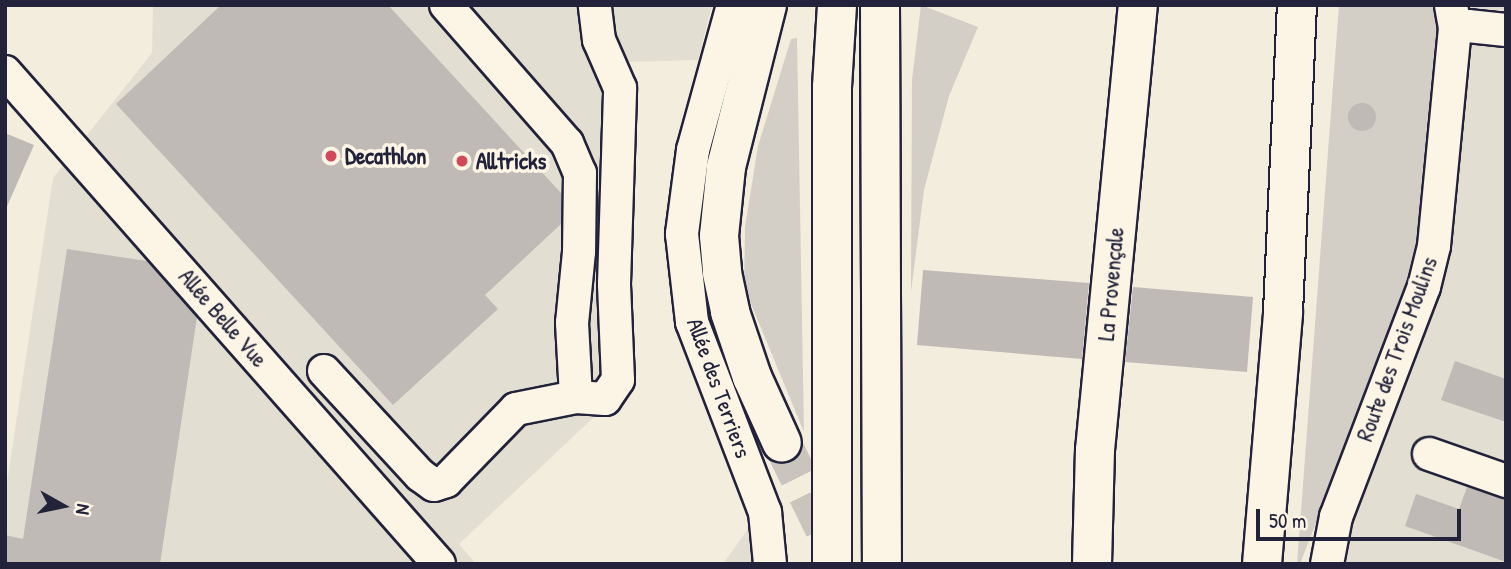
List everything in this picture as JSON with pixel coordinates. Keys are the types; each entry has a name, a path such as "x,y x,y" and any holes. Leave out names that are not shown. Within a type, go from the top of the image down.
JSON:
{"main road":[{"path":"767,5 726,167 719,236 722,273 730,312 752,377 782,443"},
{"path":"825,5 832,87"},
{"path":"832,564 832,87 837,5"},
{"path":"880,5 882,564"},
{"name":"La Provençale","path":"1092,564 1095,450 1138,5"},
{"path":"1262,564 1283,312 1297,5"}],"street":[{"path":"446,5 567,143 580,173 579,252 572,323 576,397"},
{"path":"324,371 420,475 435,485 446,481 516,409 576,397 605,399 618,380 614,284 620,88 599,40 595,5"},
{"name":"Allée des Terriers","path":"733,5 692,150 682,234 692,322 765,512 770,564"},
{"path":"1453,16 1468,26 1506,30"},
{"name":"Route des Trois Moulins","path":"1327,564 1336,517 1424,287 1434,246 1453,16"},
{"name":"Allée Belle Vue","path":"5,72 439,564"},
{"path":"1429,454 1506,481"}],"shaded area":[{"path":"153,5 712,5 698,60 623,62 632,93 629,384 459,544 476,564 5,564 5,496 53,178 152,53"},
{"path":"921,5 978,27 949,96 924,190 911,292 912,80"},
{"path":"1339,5 1436,5 1438,102 1425,206 1407,278 1379,360 1300,564 1297,564"},
{"path":"1440,5 1506,5 1506,564 1310,564 1326,514 1414,280 1441,121"},
{"path":"797,38 804,432 744,287 745,227 758,146 791,39"},
{"path":"748,529 752,564 723,564"}],"building":[{"name":"Decathlon","path":"221,5 388,5 561,193 561,224 485,295 498,309 393,405 116,104"},
{"path":"1362,103 1372,107 1376,117 1372,127 1362,131 1352,127 1348,117 1352,107"},
{"path":"5,133 34,145 5,211"},
{"path":"67,249 147,261 197,317 160,564 5,564 5,535 23,539"},
{"path":"923,270 1089,283 1082,359 917,345"},
{"path":"1133,287 1253,297 1247,372 1125,362"},
{"path":"1455,361 1506,379 1506,422 1441,400"},
{"path":"1467,487 1506,499 1506,562 1405,526 1416,494 1459,509"}],"tunnel":[{"path":"782,443 835,551"}],"place":[{"name":"Decathlon","path":"331,156"},
{"name":"Alltricks","path":"462,161"}]}
